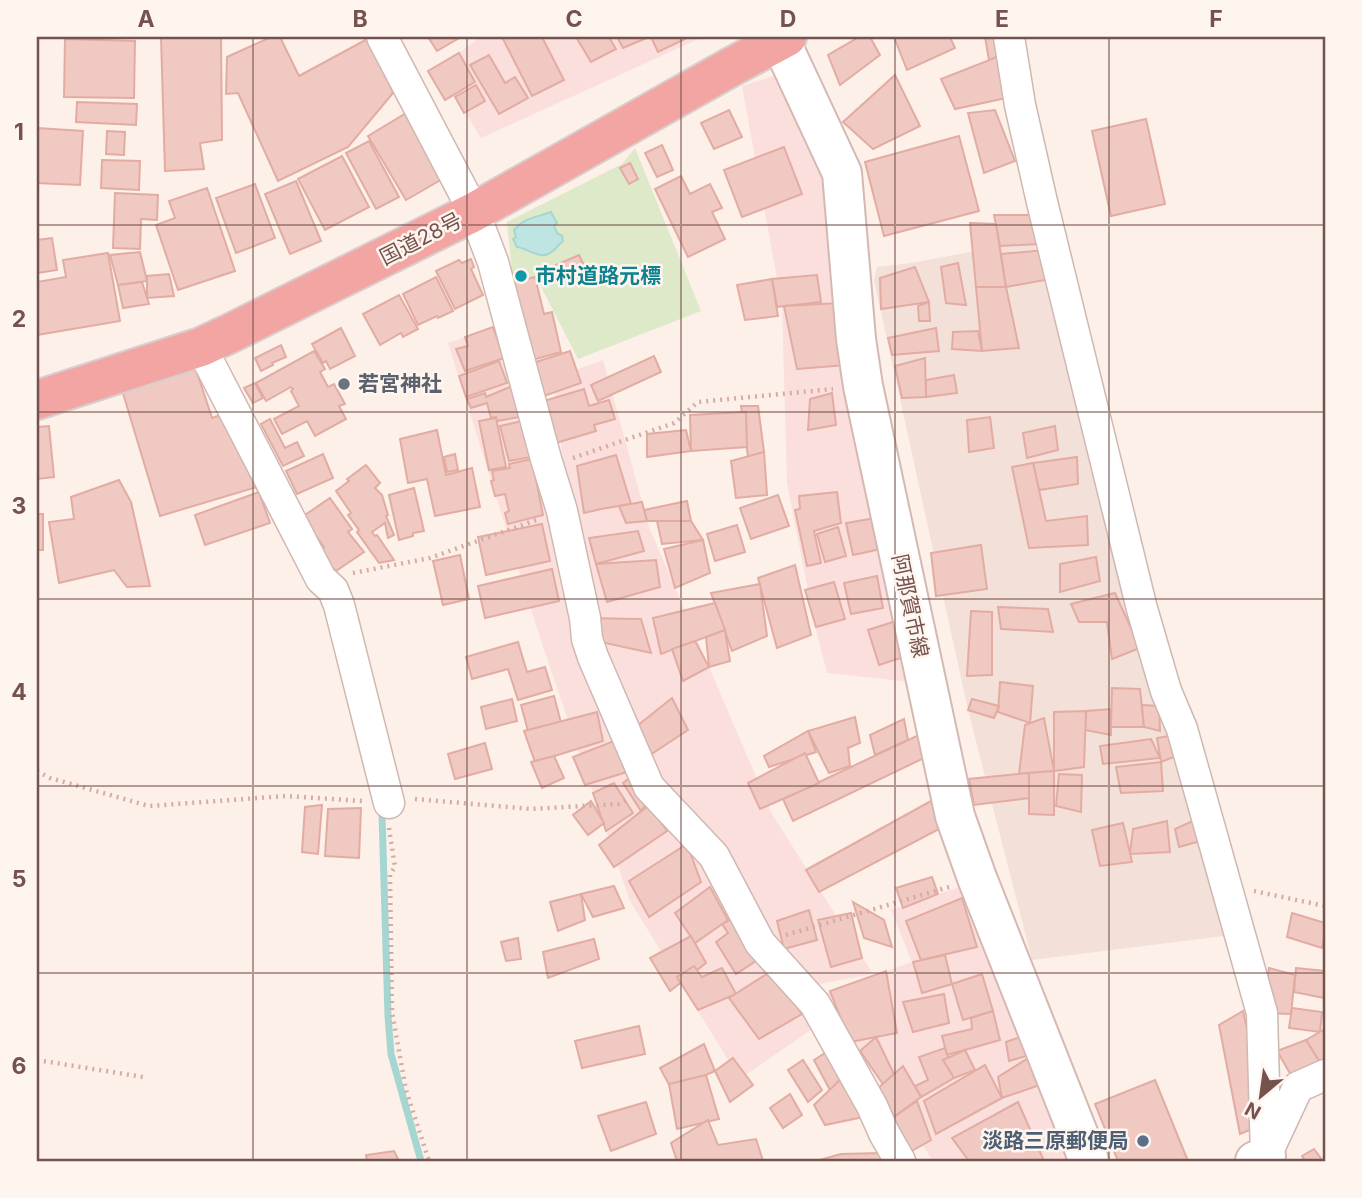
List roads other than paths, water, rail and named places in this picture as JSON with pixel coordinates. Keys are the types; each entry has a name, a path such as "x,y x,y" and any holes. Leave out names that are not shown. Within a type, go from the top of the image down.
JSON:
{"highway":[{"name":"国道28号","path":"37,400 201,347 474,212 784,38"}],"main road":[{"name":"阿那賀市線","path":"784,38 842,173 856,339 863,386 954,816 1089,1161"}],"street":[{"path":"383,37 474,212 493,262 562,511 590,648 649,787 714,856 760,943 815,1004 900,1161"},
{"path":"1009,37 1020,105 1142,609 1166,691 1182,729 1262,1013 1263,1160"},
{"path":"201,347 321,579 333,590 389,803"},
{"path":"1263,1160 1298,1087 1325,1075"}],"water":[{"path":"551,212 557,223 554,226 563,241 546,255 517,247 513,239 516,237 514,230 531,218"}],"waterway":[{"path":"382,815 391,1054 421,1161"}],"place":[{"name":"市村道路元標","path":"521,276"},
{"name":"若宮神社","path":"344,384"},
{"name":"淡路三原郵便局","path":"1143,1141"}]}
